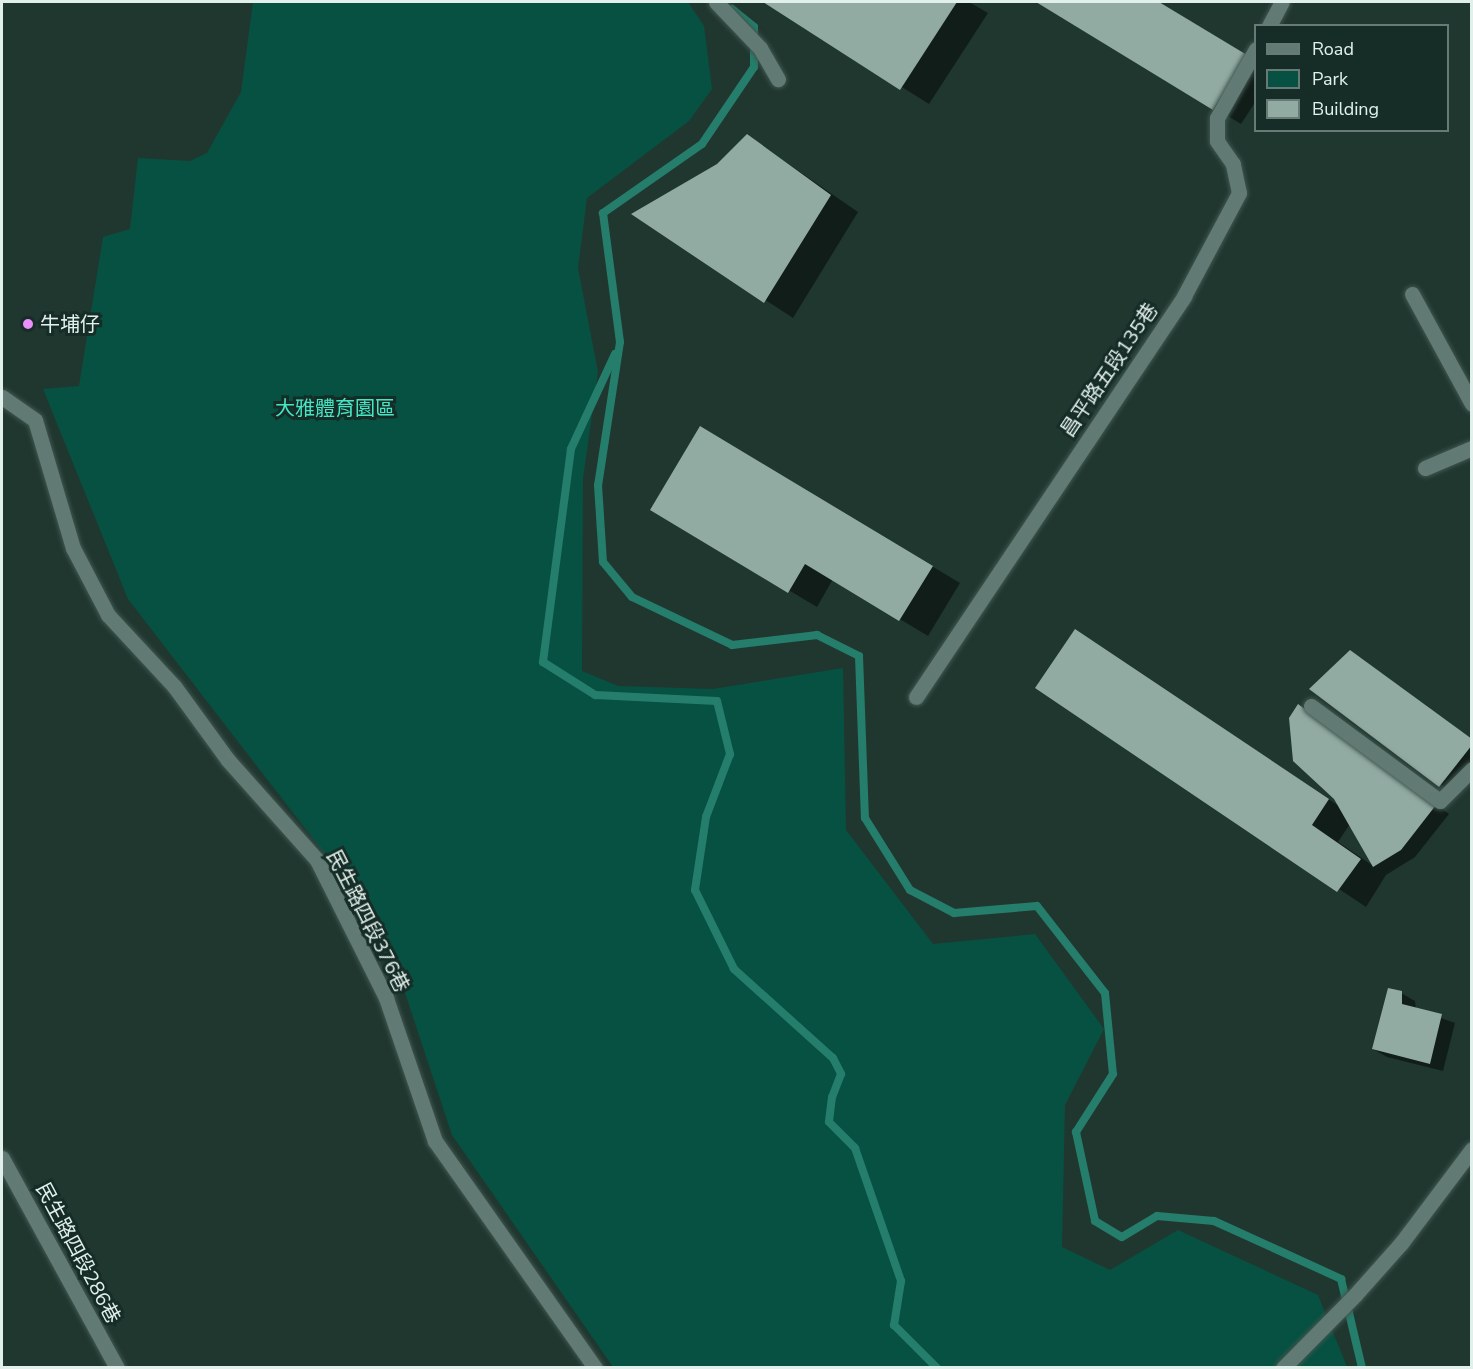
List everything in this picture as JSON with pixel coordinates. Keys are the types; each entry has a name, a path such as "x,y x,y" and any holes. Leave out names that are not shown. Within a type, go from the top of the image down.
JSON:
{"street":[{"path":"716,2 760,48 778,79"},
{"path":"1270,24 1282,2"},
{"name":"昌平路五段135巷","path":"916,697 1184,296 1239,193 1233,164 1216,141 1217,118 1254,53"},
{"path":"1412,294 1472,404"},
{"name":"民生路四段376巷","path":"2,397 35,420 73,548 108,615 174,686 228,760 317,860 386,998 435,1141 595,1368"},
{"path":"1425,468 1472,448"},
{"path":"1311,706 1440,801 1472,769"},
{"path":"1283,1368 1319,1328 1355,1295 1431,1208 1472,1149"},
{"name":"民生路四段286巷","path":"2,1158 117,1368"}],"green space":[{"name":"大雅體育園區","path":"253,2 688,2 704,26 712,89 689,121 587,198 578,268 598,372 583,478 582,671 618,686 713,689 843,668 846,830 933,944 1035,934 1104,1029 1065,1105 1062,1247 1110,1270 1178,1230 1318,1295 1347,1367 613,1367 452,1135 385,932 128,599 43,389 79,386 103,237 130,229 138,158 190,161 207,153 241,92"}],"building":[{"path":"763,2 957,2 900,90"},
{"path":"1036,2 1159,2 1247,55 1213,110"},
{"path":"747,134 831,195 764,303 631,214 717,164"},
{"path":"700,426 933,566 899,621 805,564 788,593 650,510"},
{"path":"1075,629 1329,799 1312,825 1361,859 1337,892 1035,688"},
{"path":"1350,650 1472,739 1472,745 1439,787 1309,689"},
{"path":"1298,704 1436,805 1401,850 1373,867 1334,799 1293,761 1289,718"},
{"path":"1388,988 1402,991 1402,1004 1442,1014 1430,1064 1372,1049"}],"waterway":[{"path":"732,9 754,27 754,67 702,144 603,213 620,342 598,485 603,562 632,597 732,645 817,635 859,656 865,818 910,890 954,913 1037,906 1105,993 1113,1074 1076,1132 1095,1221 1122,1237 1157,1216 1214,1221 1341,1279 1362,1368"},
{"path":"615,354 571,449 543,662 595,695 717,701 730,754 706,817 695,890 734,969 833,1058 841,1074 832,1097 829,1122 855,1148 901,1281 894,1325 937,1368"}],"place":[{"name":"牛埔仔","path":"28,324"}]}
